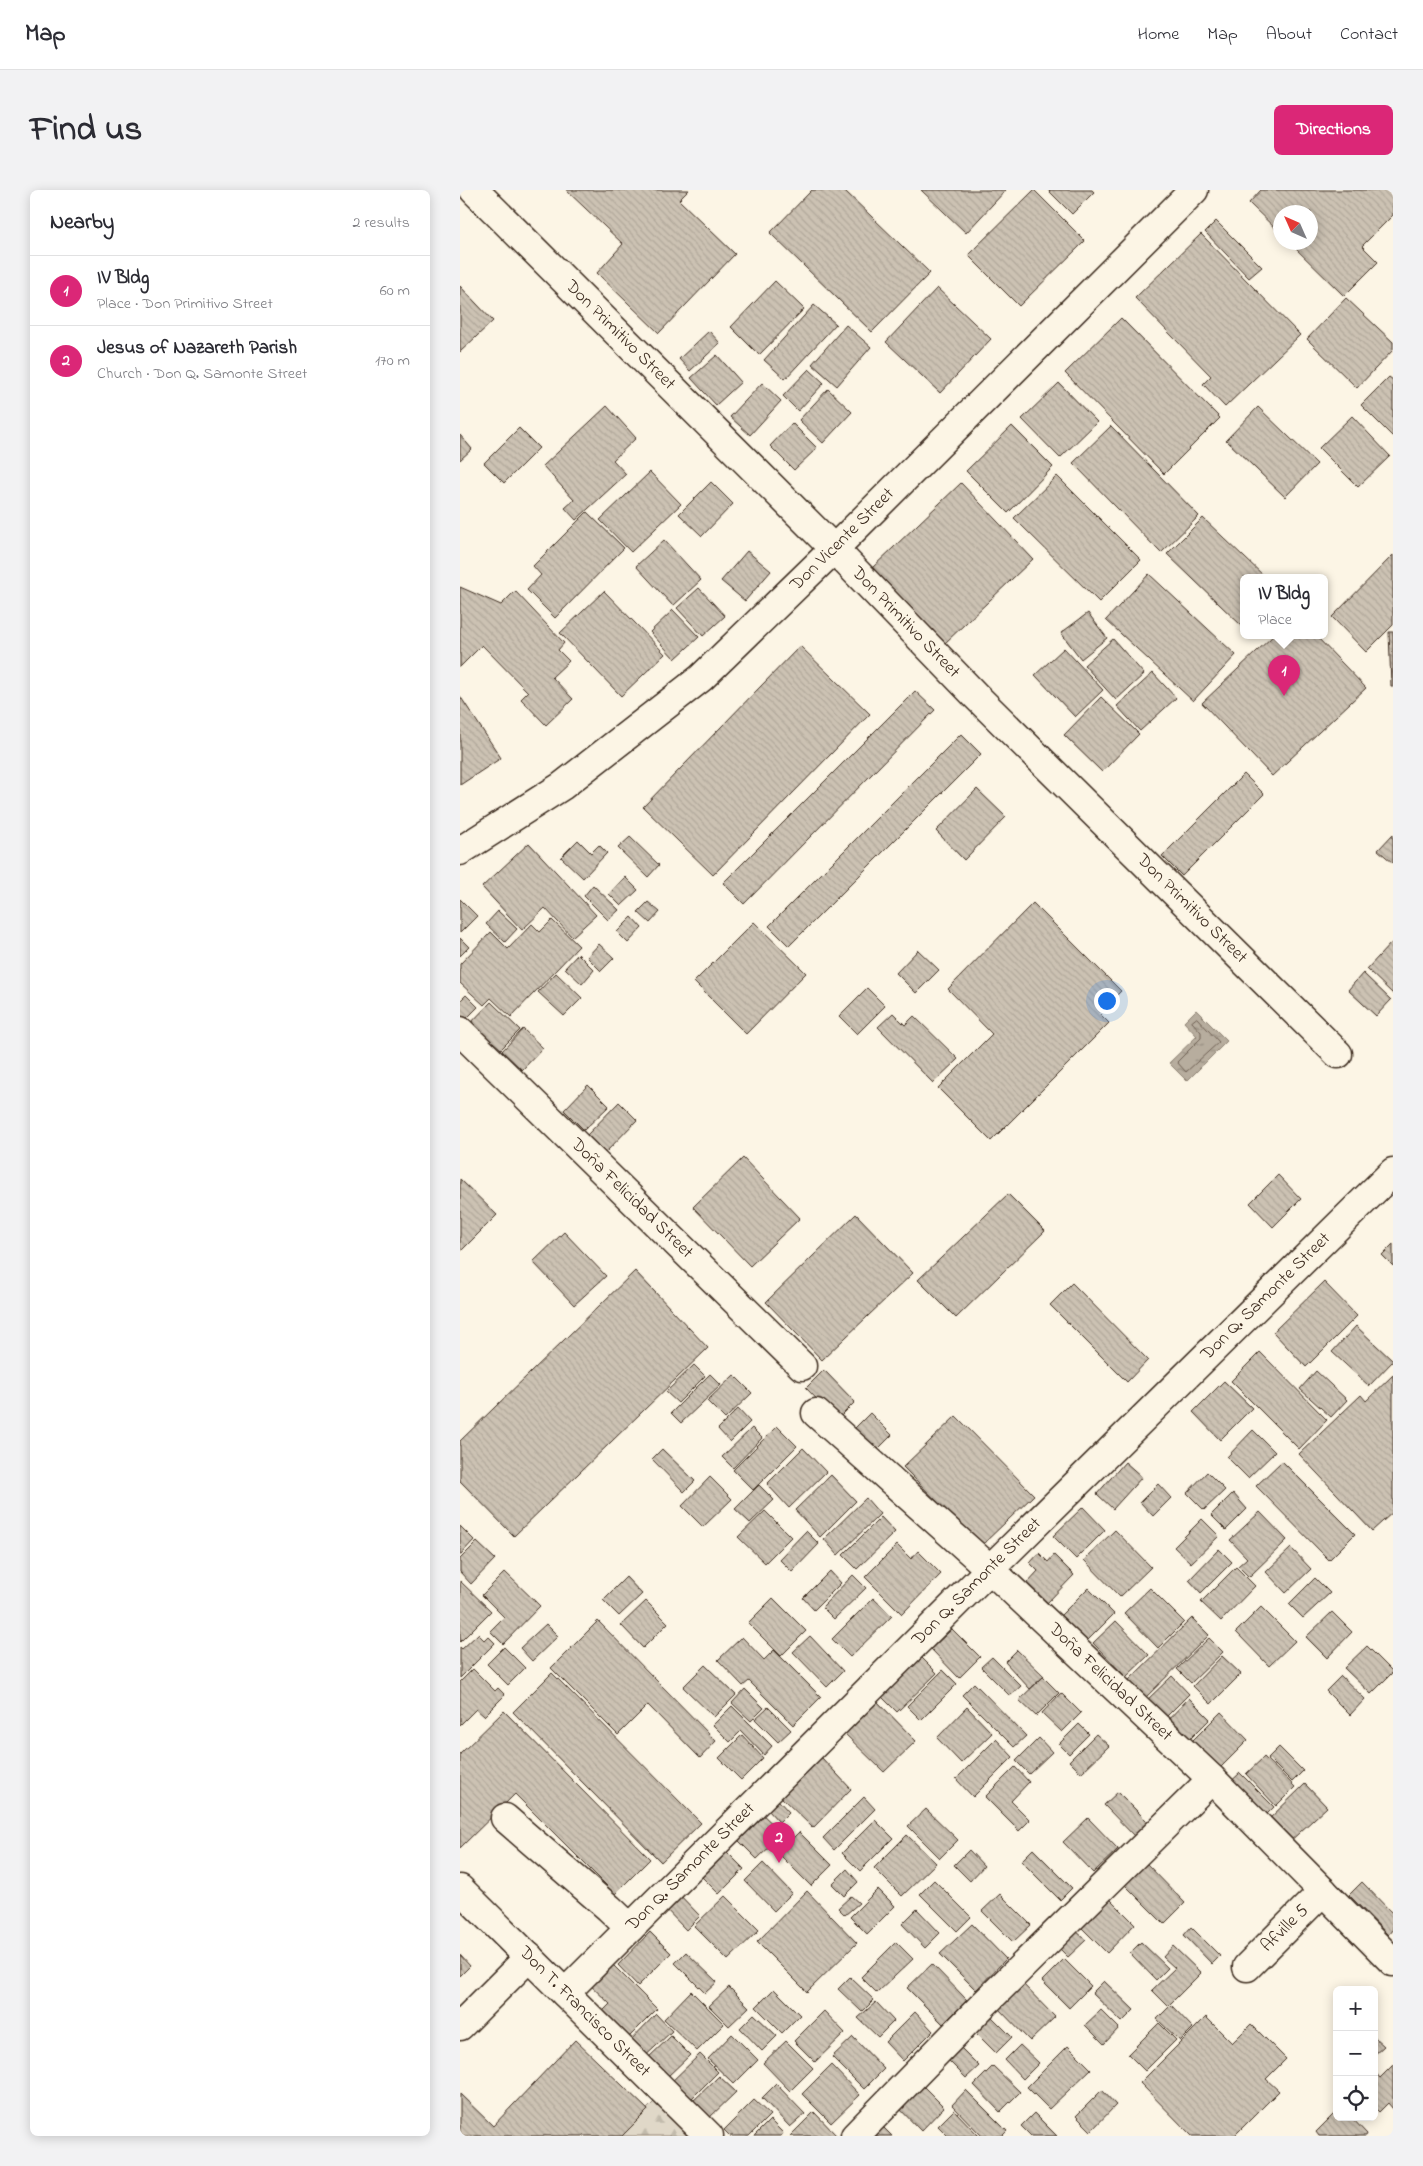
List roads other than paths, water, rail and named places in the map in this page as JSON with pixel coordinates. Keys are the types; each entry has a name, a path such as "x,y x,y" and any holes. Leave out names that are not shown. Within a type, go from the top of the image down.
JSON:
{"street":[{"name":"Don Primitivo Street","path":"474,190 834,549 976,696 1338,1054"},
{"name":"Don Vicente Street","path":"460,851 562,786 701,678 834,549 1194,190"},
{"name":"Doña Felicidad Street","path":"460,1031 802,1366"},
{"name":"Don Q. Samonte Street","path":"565,1993 990,1569 1393,1172"},
{"name":"Doña Felicidad Street","path":"816,1413 990,1569 1212,1779 1393,1962"},
{"path":"855,2136 984,2004 1212,1779"},
{"path":"505,1818 630,1928"},
{"name":"Don T. Francisco Street","path":"460,1889 708,2136"},
{"name":"Afville 5","path":"1247,1967 1323,1891"},
{"path":"460,2026 529,1957"}],"water":[{"path":"1196,1010 1227,1041 1187,1081 1169,1063 1197,1036 1184,1022"}],"place":[{"name":"IV Bldg","path":"1284,696"},
{"name":"Jesus of Nazareth Parish","path":"779,1863"}]}
